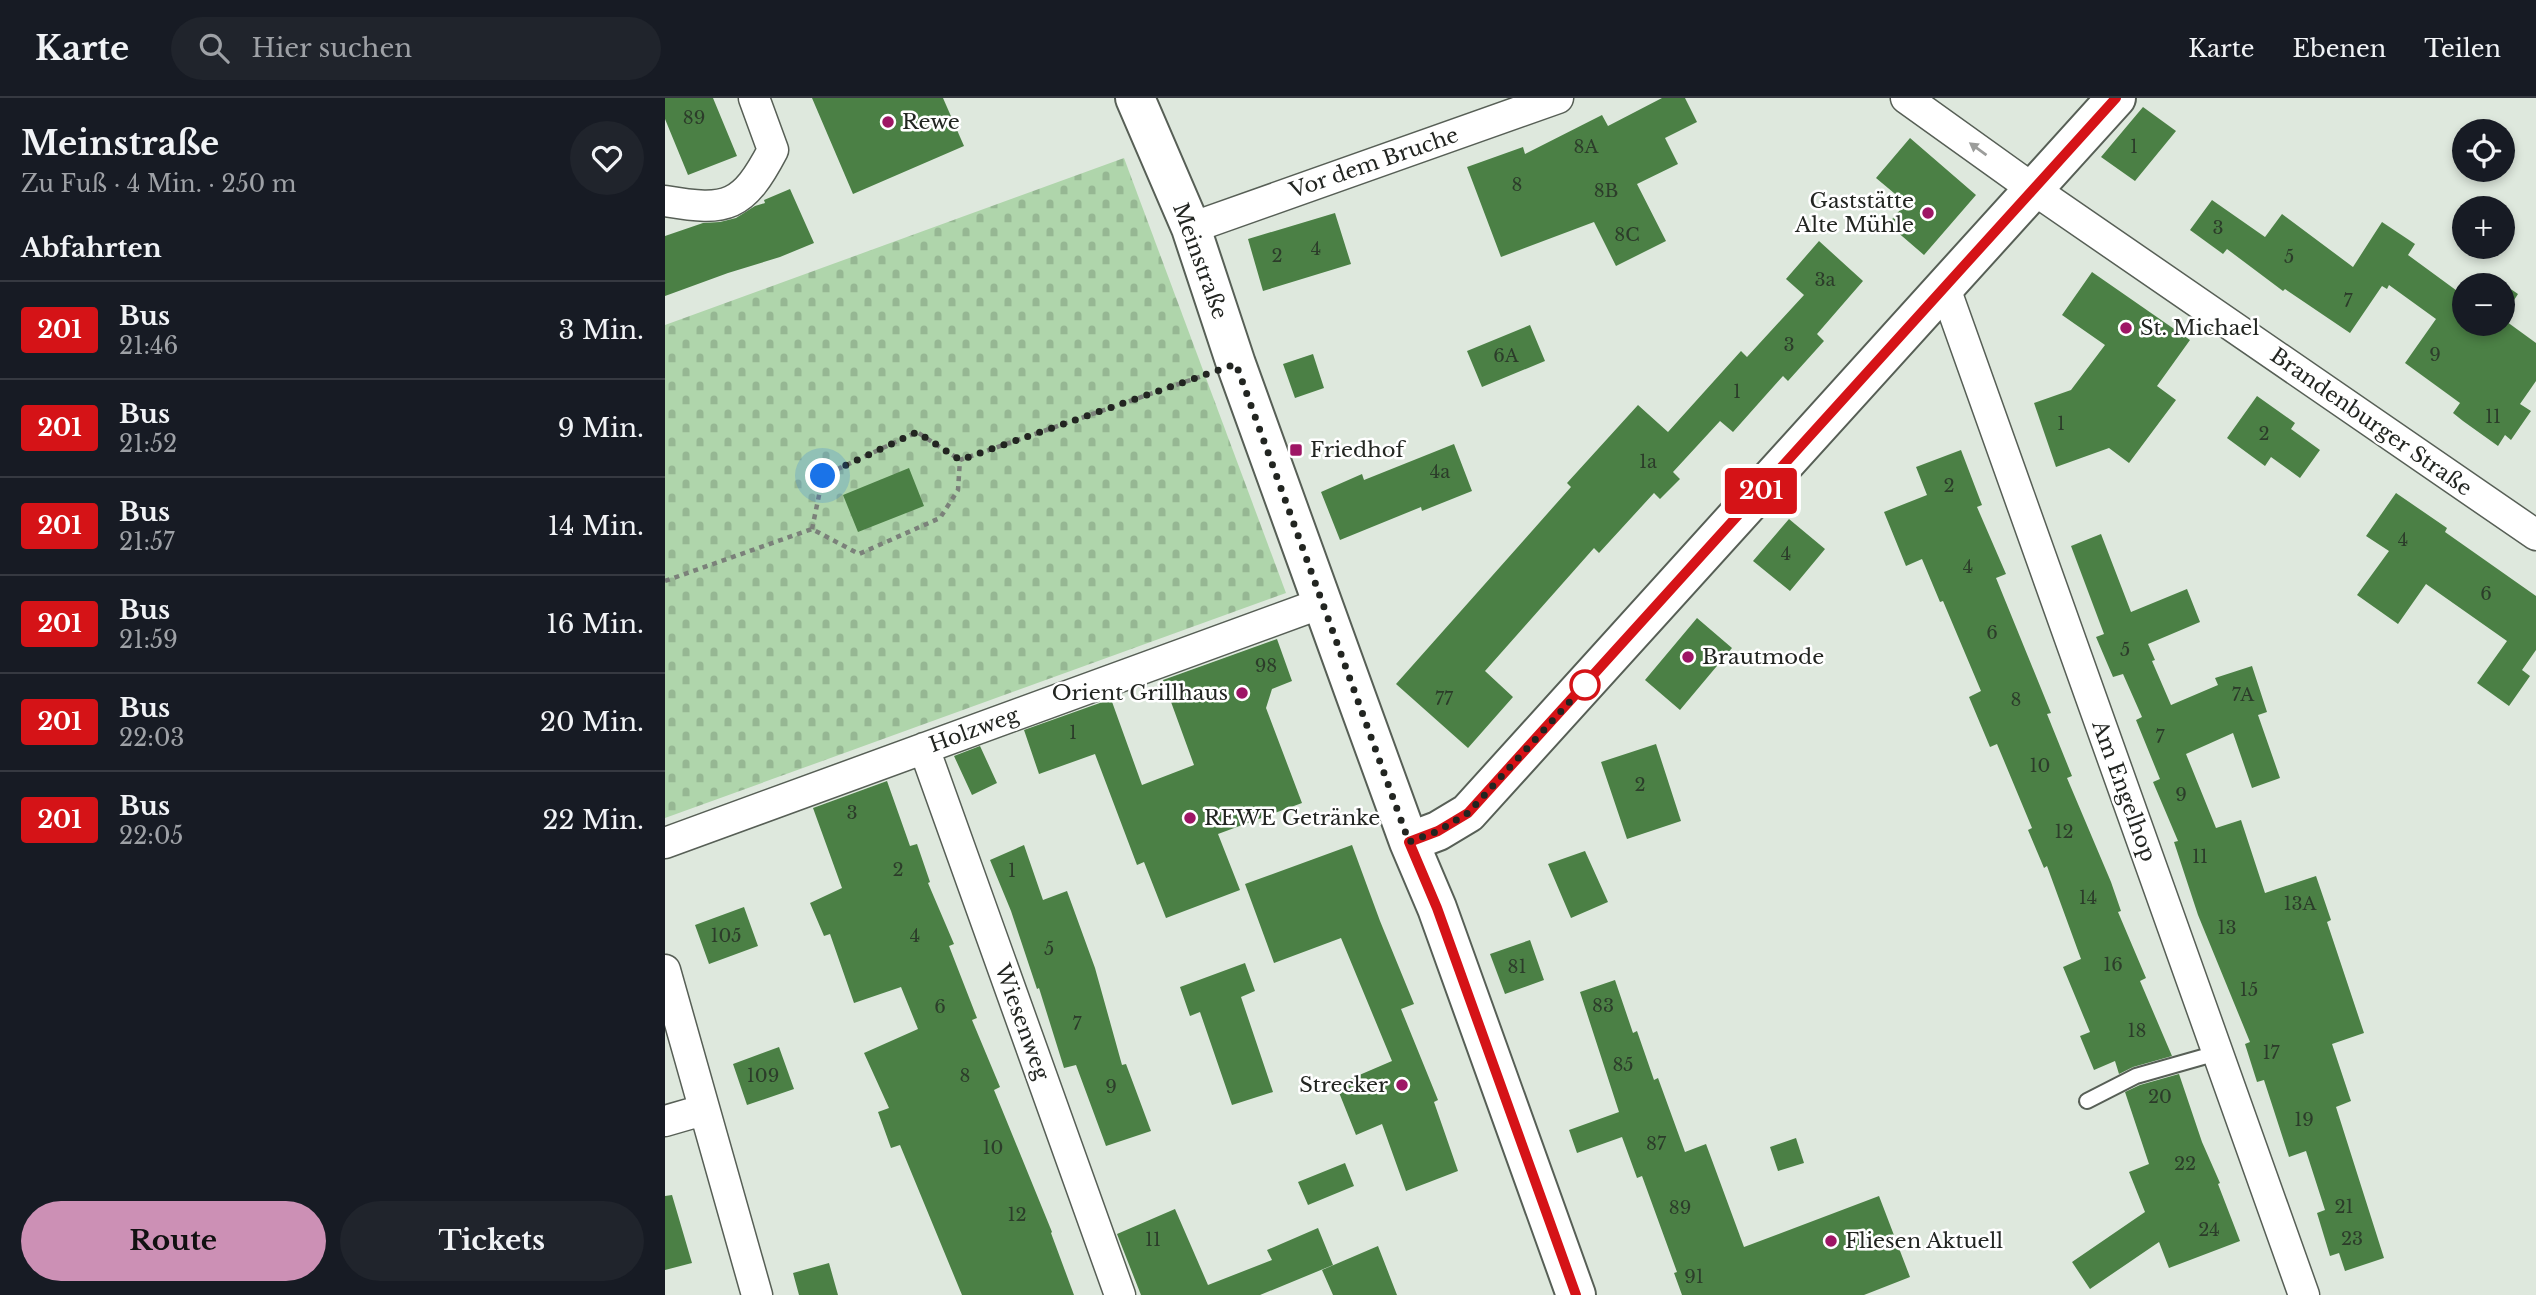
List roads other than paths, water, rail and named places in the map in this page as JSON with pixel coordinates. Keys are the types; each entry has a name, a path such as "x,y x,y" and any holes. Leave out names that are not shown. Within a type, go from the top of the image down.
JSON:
{"street":[{"path":"665,201 698,207 733,202 756,182 773,150 754,98"},
{"name":"Meinstraße","path":"1135,98 1191,228 1236,364 1322,603 1409,842 1437,908 1576,1295"},
{"name":"Vor dem Bruche","path":"1191,228 1558,98"},
{"name":"Brandenburger Straße","path":"1906,98 2033,189 2536,535"},
{"path":"1409,842 1438,831 1468,813 2116,98"},
{"name":"Am Engelhop","path":"1945,288 2304,1295"},
{"name":"Holzweg","path":"665,843 1322,603"},
{"name":"Wiesenweg","path":"924,748 1120,1295"},
{"path":"665,970 757,1295"},
{"path":"665,1121 703,1110"}],"lane":[{"path":"2087,1101 2136,1076 2217,1053"}],"place":[{"name":"Rewe","path":"888,122"},
{"name":"Gaststätte Alte Mühle","path":"1928,213"},
{"name":"St. Michael","path":"2126,328"},
{"name":"Friedhof","path":"1296,450"},
{"name":"Brautmode","path":"1688,657"},
{"name":"Orient Grillhaus","path":"1242,693"},
{"name":"REWE Getränke","path":"1190,818"},
{"name":"Strecker","path":"1402,1085"},
{"name":"Fliesen Aktuell","path":"1831,1241"}]}
